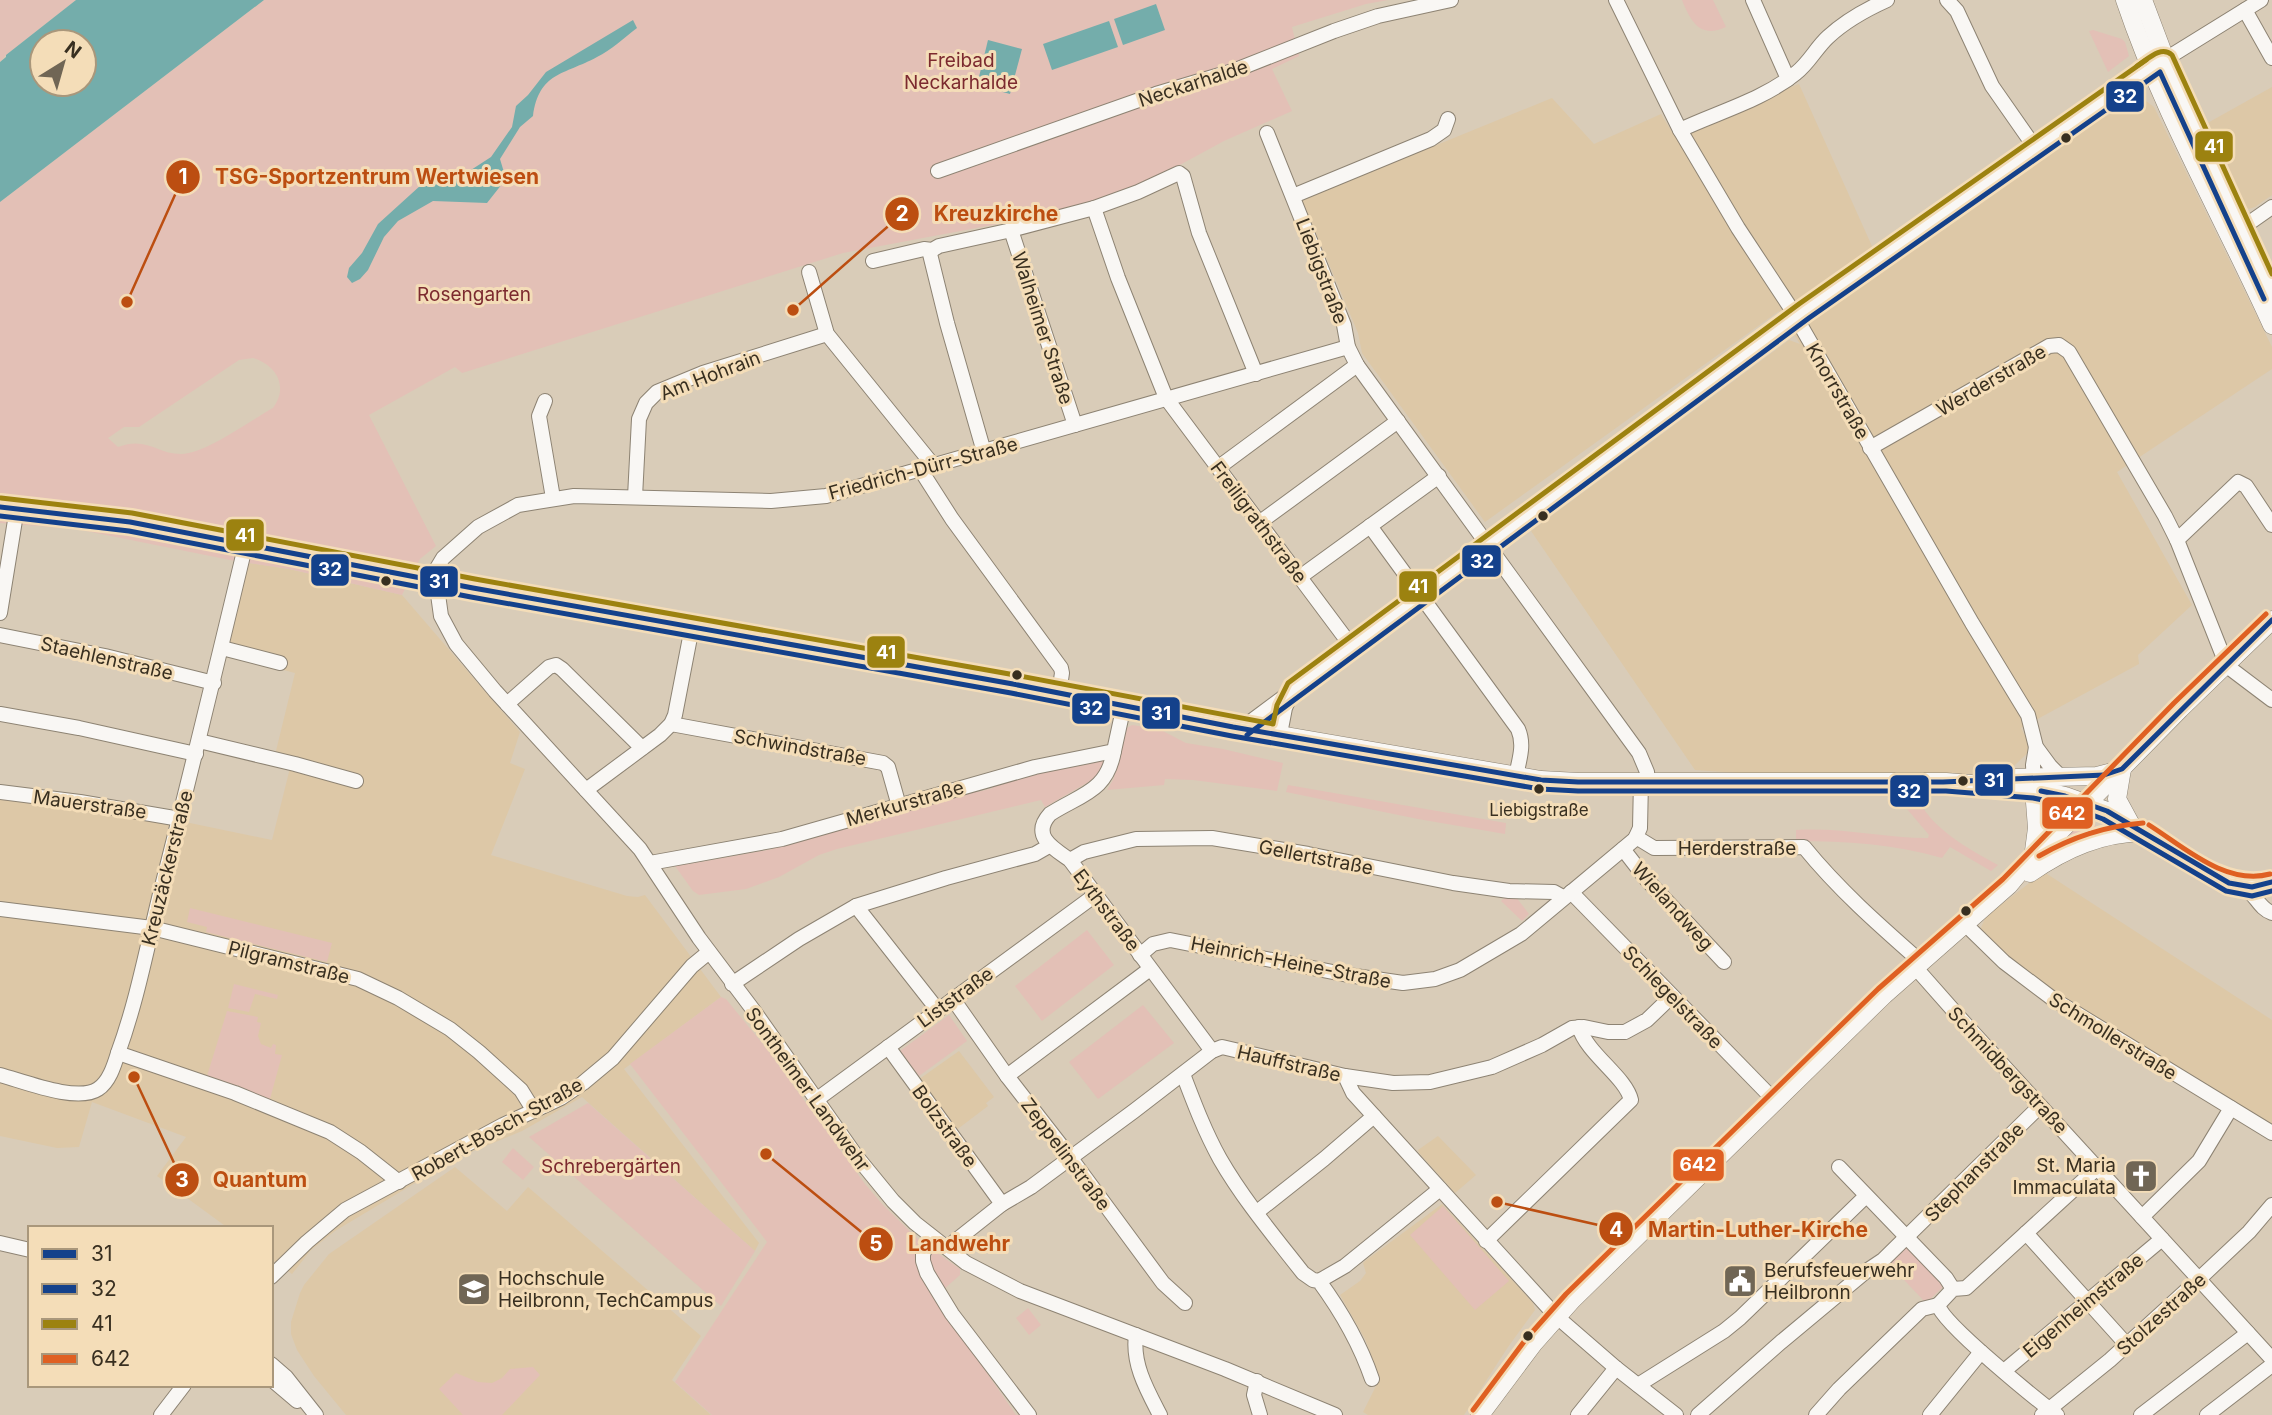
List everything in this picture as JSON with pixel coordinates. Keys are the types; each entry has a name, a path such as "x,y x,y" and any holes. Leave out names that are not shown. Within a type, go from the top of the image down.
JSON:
{"main road":[{"path":"2125,0 2242,228 2272,295"},
{"path":"2143,0 2158,63 2214,207 2272,326"},
{"path":"8,507 130,522 1242,728 1516,776 1578,782 2034,784 2062,778 2097,776 2122,769"},
{"path":"2017,881 2033,859 2180,709 2272,620"},
{"path":"2122,769 2118,800 2137,828"},
{"path":"2034,784 2089,803 2137,828 2224,881 2240,886 2258,887 2272,884"},
{"path":"2033,859 2037,828 2034,784"},
{"path":"1480,1415 1508,1375 1556,1316 1918,964 2017,881 2078,844 2137,828"}],"street":[{"name":"Neckarhalde","path":"937,171 1156,94 1233,71 1378,16 1451,0"},
{"name":"Knorrstraße","path":"1616,0 1680,130 1738,228 1796,317 1965,613 2028,715 2036,747 2062,778"},
{"path":"1753,0 1788,79"},
{"path":"1947,0 1957,11 1992,86 2036,149"},
{"path":"1242,728 1796,317 2158,63 2261,0"},
{"path":"1680,130 1772,89 1788,79 1804,66 1839,27 1884,1"},
{"path":"2245,10 2272,58"},
{"path":"1293,196 1431,139 1444,130 1448,119"},
{"name":"Liebigstraße","path":"1267,133 1357,365 1639,753 1647,772 1644,781"},
{"path":"873,261 932,250 939,246 1094,208 1179,173 1183,176 1205,250 1256,374"},
{"path":"2242,228 2272,206"},
{"name":"Freiligrathstraße","path":"1094,208 1118,278 1166,398 1352,647"},
{"name":"Walheimer Straße","path":"1011,230 1075,425"},
{"path":"932,250 930,254 947,323 984,452"},
{"path":"809,272 827,334 927,467 952,519 1061,668 1059,693"},
{"name":"Am Hohrain","path":"635,497 639,419 646,403 656,392 704,373 827,334"},
{"name":"Werderstraße","path":"1870,448 2043,350 2059,345 2073,358 2177,540 2227,666"},
{"name":"Friedrich-Dürr-Straße","path":"436,580 443,558 478,527 518,505 574,496 771,501 849,491 1348,347"},
{"path":"1219,467 1357,365"},
{"path":"545,401 539,416 553,498"},
{"path":"1259,523 1398,421"},
{"path":"1300,577 1439,476"},
{"path":"2177,540 2238,482 2246,486 2272,525"},
{"path":"0,613 8,507"},
{"path":"1370,526 1518,729 1522,747 1516,776"},
{"name":"Kreuzäckerstraße","path":"0,1075 75,1094 87,1094 104,1084 118,1053 141,974 246,543"},
{"name":"Sontheimer Landwehr","path":"436,580 441,616 456,644 506,704 628,834 816,1100 875,1180 902,1211 931,1237 972,1266 1020,1291 1257,1381 1335,1415"},
{"path":"586,790 671,724 676,715 692,627"},
{"name":"Staehlenstraße","path":"0,635 105,656 214,683"},
{"path":"222,648 280,663"},
{"path":"506,704 549,667 556,665 642,748"},
{"path":"2227,666 2272,701"},
{"path":"1280,734 1285,708 1293,690"},
{"path":"732,984 799,939 856,906 1035,854 1049,846 1043,833 1047,818 1101,783 1111,766 1124,705"},
{"path":"0,714 295,764 355,781"},
{"name":"Schwindstraße","path":"671,724 883,763 888,767 899,806"},
{"name":"Knorrstraße","path":"2034,784 2036,747"},
{"name":"Merkurstraße","path":"650,863 782,839 1035,767 1114,751"},
{"path":"1636,837 1640,828 1644,781"},
{"name":"Mauerstraße","path":"0,792 180,818"},
{"name":"Heinrich-Heine-Straße","path":"1140,955 1153,944 1170,940 1348,975 1393,982 1425,981 1448,975 1472,964 1521,934 1636,837"},
{"name":"Herderstraße","path":"1636,837 1654,848 1802,846 1841,890 1918,964"},
{"name":"Gellertstraße","path":"1070,860 1084,852 1136,839 1212,838 1453,883 1567,895"},
{"name":"Eythstraße","path":"1049,846 1070,860 1094,896 1212,1051"},
{"name":"Wielandweg","path":"1623,849 1647,880 1724,962"},
{"path":"2272,884 2267,902 2272,913"},
{"path":"2240,886 2252,892 2262,908 2272,913"},
{"name":"Schlegelstraße","path":"1567,895 1672,996 1776,1102"},
{"name":"Liststraße","path":"816,1100 1094,896"},
{"path":"856,906 937,1009"},
{"name":"Pilgramstraße","path":"0,909 152,928 317,968 372,985 413,1007 464,1040 521,1090 534,1111"},
{"name":"Schmollerstraße","path":"1965,924 2004,962 2053,999 2272,1133"},
{"name":"Robert-Bosch-Straße","path":"273,1275 345,1210 503,1125 567,1094 613,1058 692,966 709,952"},
{"name":"Schmidbergstraße","path":"1918,964 2040,1106 2272,1359"},
{"path":"1007,1076 1150,969"},
{"path":"1579,1027 1625,1032 1647,1020 1672,996"},
{"name":"Zeppelinstraße","path":"953,999 1007,1076 1163,1283 1185,1303"},
{"path":"1486,1241 1631,1100 1627,1090 1587,1044 1579,1027"},
{"name":"Hauffstraße","path":"948,1248 1002,1204 1031,1187 1212,1051 1222,1047 1345,1076 1393,1083 1441,1081 1492,1067 1579,1027"},
{"name":"Bolzstraße","path":"888,1047 1002,1204"},
{"path":"118,1053 235,1093 324,1129 350,1144 399,1182"},
{"path":"1183,1074 1197,1111 1221,1160 1303,1273 1313,1280 1319,1281 1345,1266 1440,1189"},
{"path":"1345,1076 1353,1093 1556,1316 1676,1415"},
{"name":"Stephanstraße","path":"1699,1415 1781,1342 1883,1260 2040,1106"},
{"path":"2142,1217 2199,1161 2231,1108"},
{"path":"1257,1212 1374,1116"},
{"path":"1839,1167 1953,1289"},
{"path":"1816,1415 1839,1389 1922,1309 1938,1305 1953,1289 1966,1288 2097,1168"},
{"path":"1638,1385 1740,1318 1866,1196"},
{"name":"Stolzestraße","path":"2049,1413 2199,1279 2249,1232 2272,1205"},
{"path":"2026,1233 2127,1345"},
{"path":"931,1237 923,1254 927,1273 952,1314 1028,1415"},
{"name":"Eigenheimstraße","path":"2004,1371 2162,1239"},
{"path":"0,1243 28,1250"},
{"name":"Robert-Bosch-Straße","path":"273,1283 295,1253"},
{"path":"1319,1281 1347,1323 1372,1379"},
{"path":"1938,1305 1942,1314 1981,1352 2049,1413"},
{"path":"2141,1415 2248,1333"},
{"path":"1136,1335 1134,1349 1137,1364 1160,1415"},
{"path":"1930,1415 1981,1352"},
{"path":"273,1362 279,1378 315,1415"},
{"path":"2207,1415 2272,1365"},
{"path":"1578,1415 1616,1368"},
{"path":"1257,1381 1254,1395 1260,1415"},
{"path":"161,1415 182,1387"}],"shaded area":[{"path":"1799,84 1876,255 1994,174 2142,98 2154,107 2272,347 2272,369 2117,472 2192,605 2138,655 2139,664 2021,728 2032,749 2000,779 1876,783 1695,770 1531,531 1789,340 1800,344 1779,311 1485,522 1362,353 1358,333 1302,200 1552,98 1594,144 1661,114 1672,132"},
{"path":"2272,87 2272,195 2249,209 2241,205 2204,125"},
{"path":"235,561 289,569 402,595 520,732 510,763 525,769 491,855 627,896 645,895 721,997 624,1069 759,1243 755,1251 582,1097 522,1131 457,1158 335,1231 311,1250 292,1274 273,1260 273,1226 225,1226 157,1176 186,1137 92,1102 79,1147 57,1148 0,1136 0,796 166,818 272,840 292,760 275,755 295,673 215,652"},
{"path":"2044,872 2272,1020 2272,1126 2061,996 2005,954 1980,930 1986,916"},
{"path":"959,1051 994,1097 986,1103 988,1106 955,1131 918,1080"},
{"path":"1438,1136 1476,1175 1455,1193 1418,1150"},
{"name":"Hochschule Heilbronn, TechCampus","path":"455,1167 507,1211 528,1187 701,1336 672,1380 711,1415 346,1415 297,1350 291,1334 291,1322 300,1293 329,1254"},
{"path":"1442,1204 1533,1303 1535,1310 1464,1415 1368,1415 1363,1412 1380,1378 1365,1339 1340,1295 1360,1281 1366,1273 1363,1263 1365,1261"}],"green space":[{"path":"0,0 76,0 40,28 28,28 28,38 0,62"},
{"path":"264,0 1388,0 1366,4 1292,27 1299,56 1272,69 1292,111 1224,141 1152,180 1082,206 843,253 462,373 455,367 369,415 436,546 420,559 402,595 289,569 235,561 76,529 0,523 0,202","holes":["253,358 261,361 278,377 278,400 273,408 215,443 191,453 181,454 137,443 118,447 108,438 124,427 139,427 239,360"]},
{"path":"1682,0 1713,0 1726,27 1703,30 1693,21"},
{"path":"2093,30 2125,42 2129,56 2108,72 2089,31"},
{"path":"1132,725 1159,729 1186,743 1283,763 1277,791 1165,779 1164,785 1107,790 1114,778 1125,729"},
{"path":"1104,756 1106,765 1092,780 1045,807 1041,800 837,849 819,855 779,877 746,889 699,895 675,866 675,863 688,860 689,864 773,849 773,844 847,824 849,828 881,820 880,816 915,805 916,809 931,806 931,801 976,787 978,792 993,788 992,783 1034,775"},
{"path":"1288,785 1506,823 1505,834 1286,792"},
{"path":"1902,797 1917,797 1931,819 1941,828 1963,845 1998,865 1991,871 1950,847 1942,858 1870,844 1796,841 1796,830 1813,829 1928,838 1929,835 1907,809"},
{"path":"2041,805 2071,812 2040,843"},
{"path":"2081,817 2095,824 2097,833 2042,856"},
{"path":"1506,897 1516,897 1529,914 1522,921 1501,901"},
{"path":"190,908 332,943 327,962 206,932 207,927 187,922"},
{"path":"1087,930 1114,965 1042,1021 1015,986"},
{"path":"234,984 278,995 277,999 255,994 249,1012 228,1008"},
{"path":"721,997 726,999 766,1048 865,1184 922,1243 923,1273 920,1276 1016,1415 712,1415 675,1382 767,1242 630,1064"},
{"path":"1143,1005 1174,1043 1098,1099 1069,1062"},
{"path":"227,1011 258,1017 257,1022 261,1023 258,1036 261,1044 271,1048 273,1044 276,1045 275,1054 282,1055 270,1099 207,1076"},
{"path":"949,1015 967,1041 919,1076 900,1051"},
{"name":"Schrebergärten","path":"588,1103 755,1251 721,1306 529,1137"},
{"path":"513,1148 534,1167 523,1180 502,1162"},
{"path":"1443,1206 1509,1281 1475,1310 1410,1235"},
{"path":"1905,1245 1944,1286 1926,1303 1887,1262"},
{"path":"933,1250 960,1269 960,1275 944,1289 931,1270 929,1253"},
{"path":"1028,1308 1041,1325 1029,1335 1016,1318"},
{"path":"533,1367 540,1375 502,1415 463,1415 439,1389 456,1373 478,1382 492,1383 502,1378 510,1369"}],"water":[{"path":"76,0 264,0 0,202 0,62 28,38 28,98 98,98 98,28 40,28"},
{"path":"1156,4 1165,30 1123,45 1114,19"},
{"path":"633,20 637,28 612,47 547,83 536,102 533,116 520,127 500,159 506,179 487,203 433,201 398,221 384,237 368,270 352,283 347,277 349,268 362,253 378,224 421,185 457,179 491,157 512,127 516,106 546,72"},
{"path":"1109,21 1118,47 1052,70 1043,44"},
{"path":"988,40 1022,49 1010,94 977,85"}],"transit line":[{"name":"41","path":"2137,66 2159,52 2172,55 2272,274"},
{"name":"41","path":"1,498 132,513 475,579 1273,724 1277,705 1288,683 1799,304 2146,60"},
{"name":"32","path":"1247,735 1809,318 2160,72 2264,299"},
{"name":"31","path":"0,507 130,522 473,588 1013,684 1233,727 1541,780 1578,782 1943,782 2104,775 2122,769 2272,620"},
{"name":"32","path":"0,516 129,531 471,597 1011,693 1232,736 1540,789 1946,791 2033,798 2063,804 2103,819 2226,891 2252,896 2272,891"},
{"name":"642","path":"1473,1410 1526,1339 1566,1294 1878,989 2003,879 2174,703 2266,614"},
{"name":"31","path":"2041,791 2065,796 2107,811 2229,883 2252,887 2272,882"},
{"name":"642","path":"2039,856 2089,834 2143,823"},
{"name":"642","path":"2149,825 2222,870 2237,875 2270,874"}],"place":[{"name":"TSG-Sportzentrum Wertwiesen","path":"127,302"},
{"name":"Kreuzkirche","path":"793,310"},
{"name":"Liebigstraße","path":"1539,789"},
{"name":"Quantum","path":"134,1077"},
{"name":"Landwehr","path":"766,1154"},
{"name":"St. Maria Immaculata","path":"2141,1176"},
{"name":"Martin-Luther-Kirche","path":"1497,1202"},
{"name":"Berufsfeuerwehr Heilbronn","path":"1740,1281"},
{"name":"Hochschule Heilbronn, TechCampus","path":"474,1289"}],"park label":[{"name":"Freibad Neckarhalde","path":"961,71"},
{"name":"Rosengarten","path":"474,294"}]}
